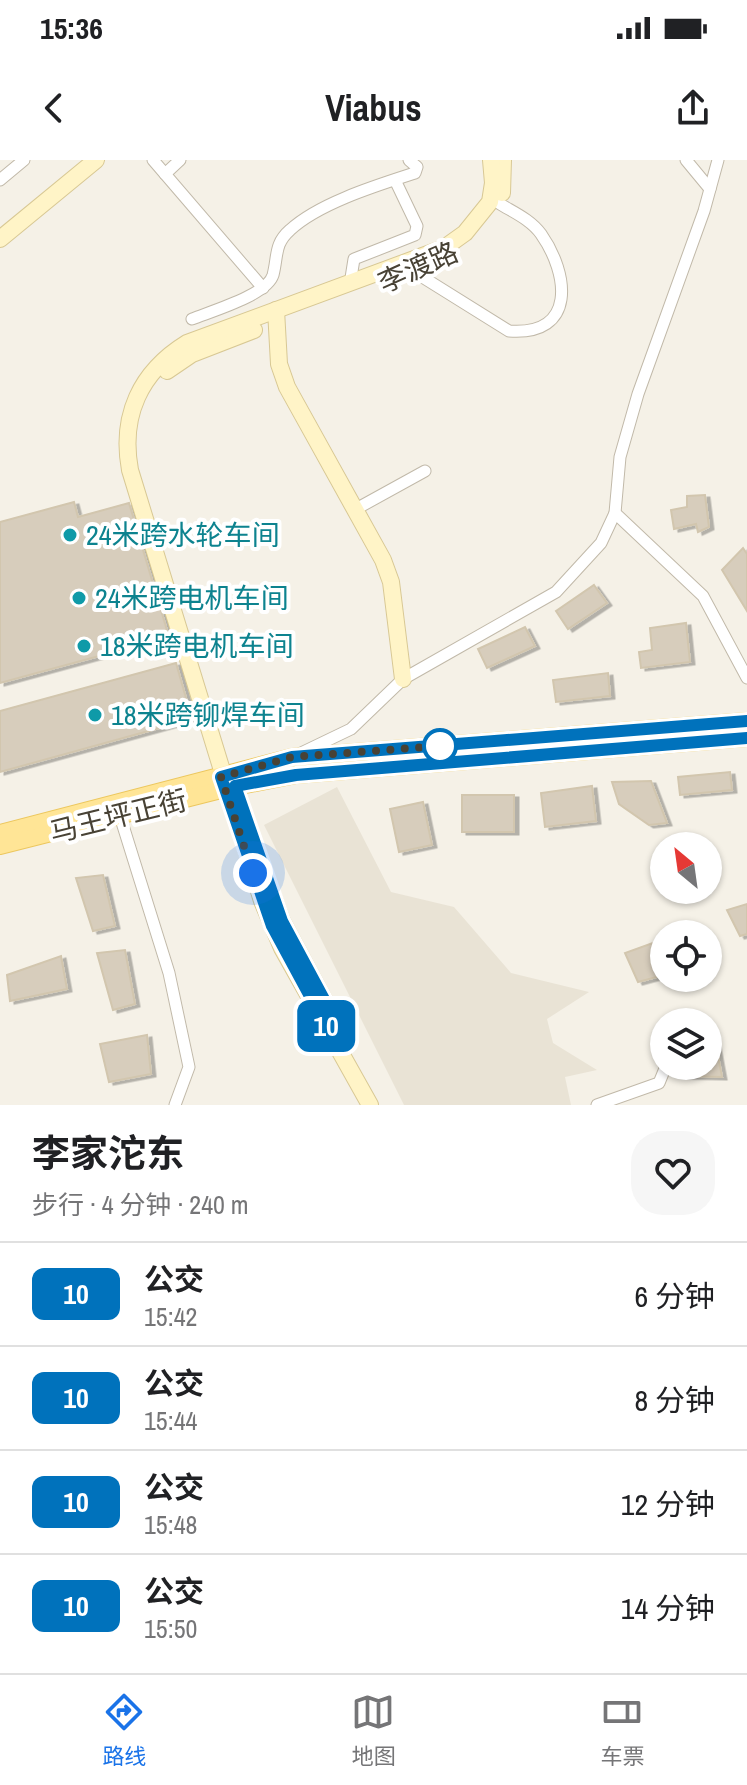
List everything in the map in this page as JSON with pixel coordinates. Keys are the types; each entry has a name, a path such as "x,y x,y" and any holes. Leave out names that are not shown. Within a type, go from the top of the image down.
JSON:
{"main road":[{"path":"0,225 79,160"},
{"path":"0,239 96,160"},
{"name":"李渡路","path":"276,316 350,284 422,259 465,233 490,202 493,183 491,160"},
{"path":"500,204 503,160"},
{"name":"李渡路","path":"276,316 416,273 450,257 473,241 500,204"},
{"path":"370,1105 277,937 130,470 126,434 139,392 168,355 187,343 276,316 279,364 287,387 356,509 391,582 403,679"},
{"path":"228,781 292,757 747,721"},
{"path":"228,781 747,738"},
{"path":"228,781 282,921 383,1105"},
{"name":"马王坪正街","path":"0,846 120,816 228,781"},
{"name":"马王坪正街","path":"0,833 228,781"}],"street":[{"path":"0,180 24,160"},
{"path":"153,160 263,288"},
{"path":"165,174 180,160"},
{"path":"192,319 263,288 272,277 274,255 279,243 291,228 342,200 415,173 417,167 409,160"},
{"path":"686,160 710,189"},
{"path":"292,757 351,729 403,679 556,592 601,543 615,513 620,457 630,420 718,160"},
{"path":"350,284 354,259 415,235 417,226 395,180"},
{"path":"416,273 509,331 523,332 552,319 561,308 563,296 556,264 541,234 529,221 500,204"},
{"path":"356,509 425,471"},
{"path":"615,513 703,596 747,678"},
{"path":"120,816 169,973 189,1067 175,1105"},
{"path":"597,1105 660,1080"}],"shaded area":[{"path":"337,787 391,892 454,907 511,973 589,992 547,1019 553,1043 597,1070 565,1077 571,1105 404,1105 264,825"}],"building":[{"path":"705,495 709,527 698,532 696,524 674,529 671,510 687,507 687,496"},
{"path":"74,502 78,517 129,503 169,637 0,683 0,522"},
{"path":"743,548 747,554 747,611 722,570"},
{"path":"594,585 607,603 568,629 556,611"},
{"path":"686,623 690,662 641,668 639,652 652,650 650,628"},
{"path":"525,627 535,646 487,668 478,649"},
{"name":"18米跨铆焊车间","path":"176,663 192,719 0,772 0,711"},
{"path":"608,673 610,696 556,702 553,680"},
{"path":"730,772 732,790 680,795 678,777"},
{"path":"651,781 667,823 649,825 619,804 612,782"},
{"path":"592,786 596,821 545,827 541,793"},
{"path":"462,795 514,795 514,832 462,832"},
{"path":"423,802 432,845 399,852 390,809"},
{"path":"103,875 115,926 93,931 76,878"},
{"path":"747,904 747,934 740,936 727,910"},
{"path":"650,944 650,979 638,982 625,953"},
{"path":"125,950 135,1004 113,1010 97,953"},
{"path":"61,956 67,989 10,1001 7,975"},
{"path":"147,1035 151,1074 109,1082 100,1044"}],"bus line":[{"name":"10","path":"747,721 292,757 221,777 272,926 331,1035 340,1029 282,921 235,786 296,775 454,760 747,738"}],"place":[{"name":"24米跨水轮车间","path":"70,535"},
{"name":"24米跨电机车间","path":"79,598"},
{"name":"18米跨电机车间","path":"84,646"},
{"name":"18米跨铆焊车间","path":"95,715"}],"route":[{"path":"253,873 221,777 292,757 440,746"}]}
